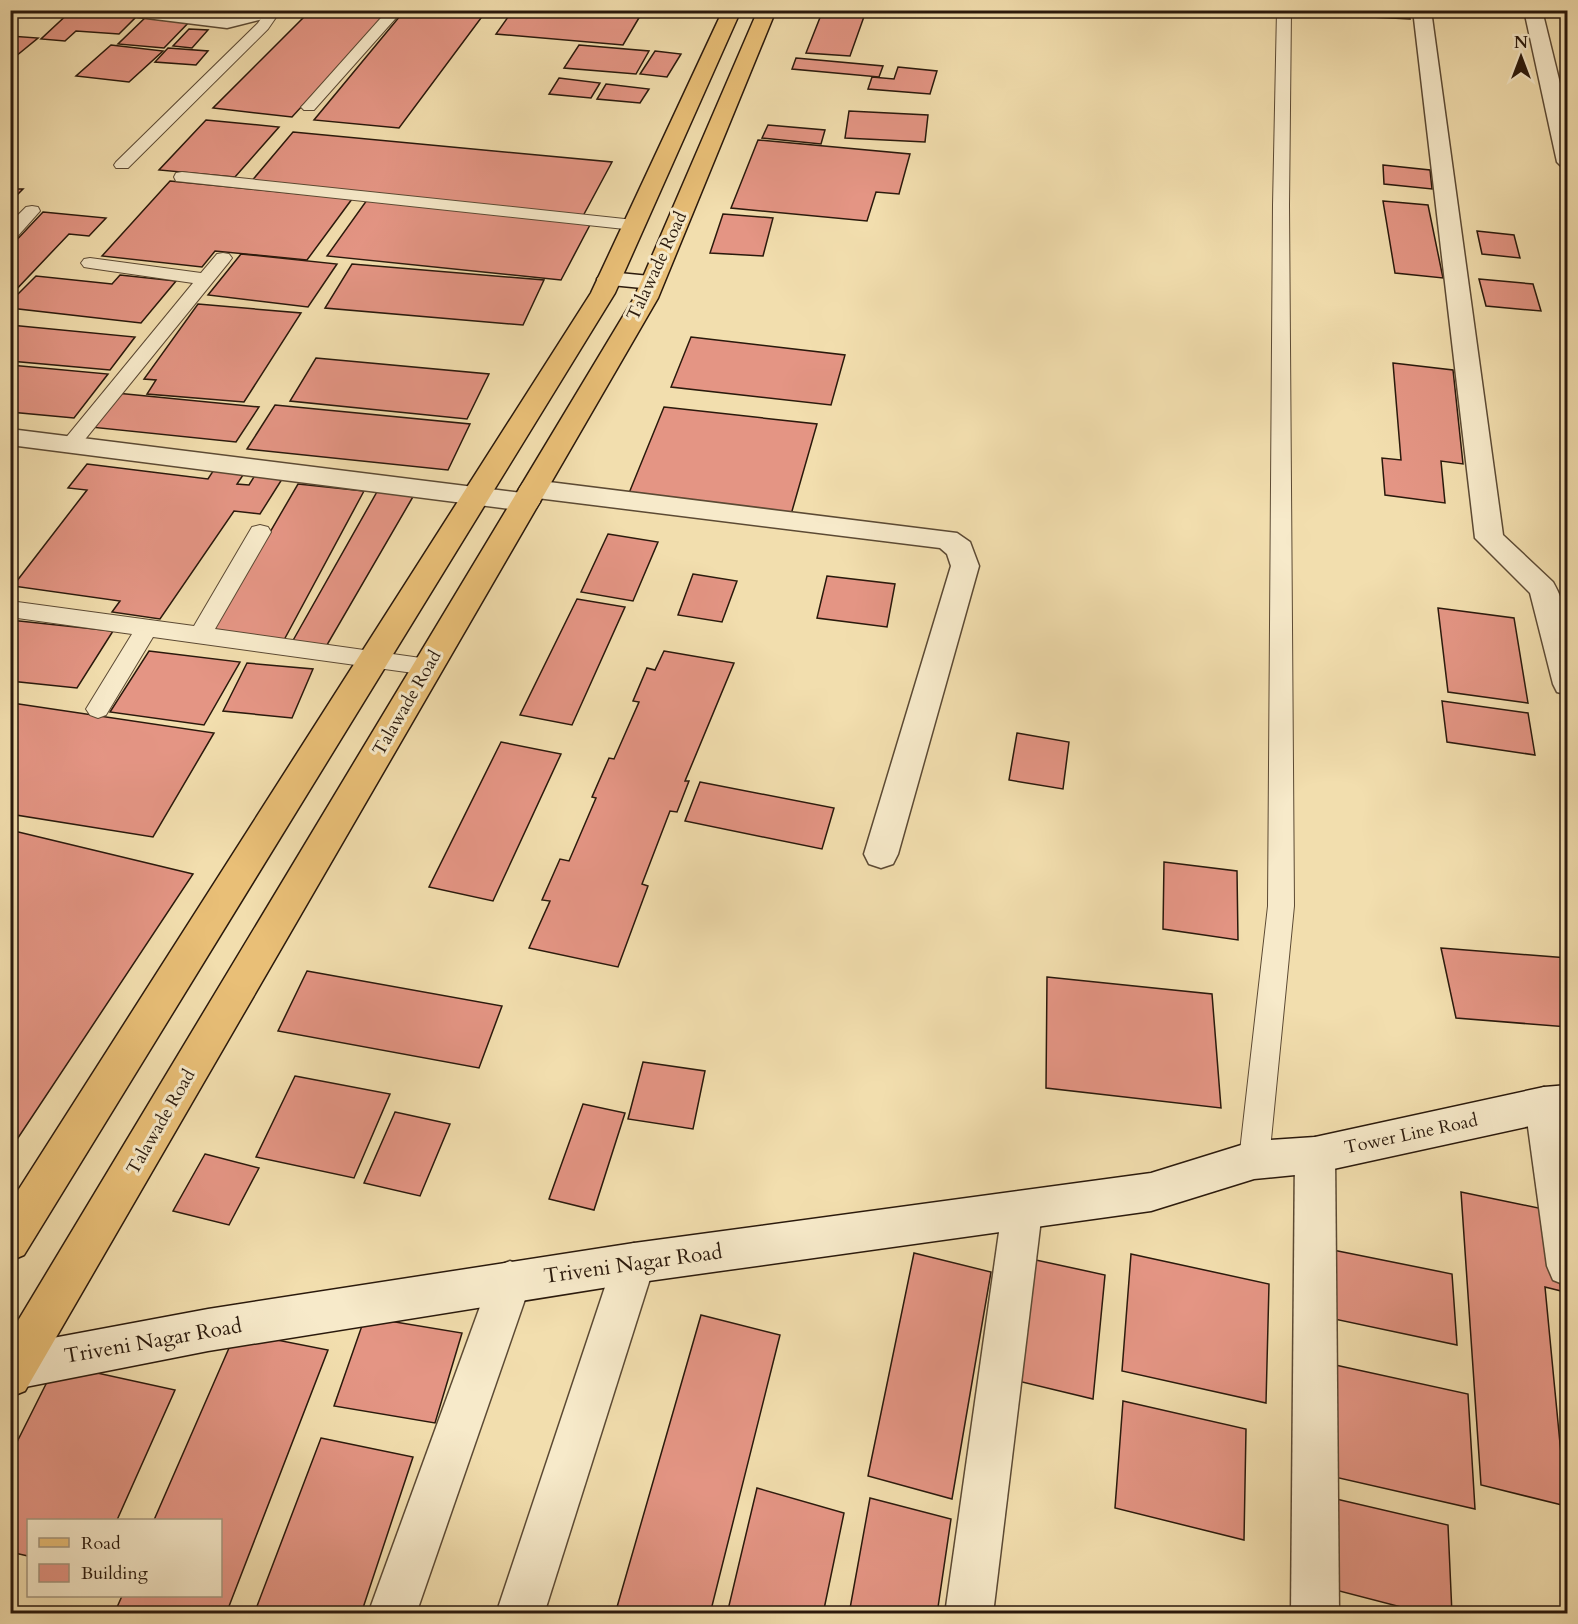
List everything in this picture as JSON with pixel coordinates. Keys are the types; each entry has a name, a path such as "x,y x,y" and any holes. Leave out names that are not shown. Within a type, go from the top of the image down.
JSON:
{"main road":[{"name":"Talawade Road","path":"10,1241 609,279 732,10"},
{"name":"Talawade Road","path":"12,1370 646,298 767,10"}],"street":[{"path":"122,10 227,22 274,12"},
{"path":"1422,10 1489,538 1543,590 1568,684"},
{"path":"1533,10 1568,162"},
{"path":"609,279 652,282"},
{"path":"10,437 477,494 529,496 947,540 960,549 965,566 882,854"},
{"path":"1556,1104 1568,1266"},
{"name":"Tower Line Road","path":"1254,1160 1315,1155 1556,1104"},
{"path":"1314,1614 1315,1155"},
{"name":"Triveni Nagar Road","path":"12,1370 208,1330 510,1282 1151,1192 1254,1160"},
{"path":"969,1614 1022,1211"},
{"path":"520,1614 634,1263"},
{"path":"392,1614 510,1282"}],"lane":[{"path":"309,107 396,10"},
{"path":"1254,1160 1281,906 1281,205 1284,10"},
{"path":"122,165 263,26 274,12"},
{"path":"182,177 634,225"},
{"path":"10,234 32,211"},
{"path":"72,444 223,258"},
{"path":"90,263 206,279"},
{"path":"200,635 260,532"},
{"path":"10,609 428,667"},
{"path":"98,709 147,628"}],"building":[{"path":"72,10 139,14 119,34 76,31 65,41 41,39"},
{"path":"311,10 390,10 292,117 213,108"},
{"path":"405,10 487,10 399,128 314,120"},
{"path":"513,10 643,11 623,45 496,34"},
{"path":"823,10 866,11 850,56 806,53"},
{"path":"1370,10 1408,10 1410,19 1371,17"},
{"path":"148,15 192,19 164,48 118,44"},
{"path":"189,29 208,30 192,48 173,46"},
{"path":"10,36 38,38 10,61"},
{"path":"111,45 163,51 129,82 76,76"},
{"path":"579,45 649,51 636,74 564,68"},
{"path":"168,48 208,51 196,65 155,62"},
{"path":"655,51 681,54 667,77 640,74"},
{"path":"796,58 883,66 879,77 792,69"},
{"path":"898,67 937,71 930,94 868,89 872,77 894,79"},
{"path":"559,78 600,83 591,98 549,94"},
{"path":"606,84 649,89 640,103 597,99"},
{"path":"849,111 928,115 925,142 845,138"},
{"path":"206,120 279,127 235,177 159,170"},
{"path":"768,125 825,130 821,144 762,138"},
{"path":"293,132 612,162 583,216 250,183"},
{"path":"758,140 910,154 899,194 876,192 867,221 731,208"},
{"path":"1383,165 1430,170 1432,189 1384,184"},
{"path":"170,181 352,199 307,260 215,251 202,267 102,256"},
{"path":"10,189 23,189 10,202"},
{"path":"367,200 591,223 561,280 327,256"},
{"path":"1383,201 1428,205 1443,278 1395,273"},
{"path":"43,212 106,218 89,236 69,234 10,296 10,247"},
{"path":"723,214 773,218 763,256 710,253"},
{"path":"1477,231 1514,235 1520,258 1482,254"},
{"path":"241,254 337,264 308,307 208,295"},
{"path":"352,264 544,280 523,325 325,308"},
{"path":"120,275 176,281 141,323 10,308 10,302 36,276 112,284"},
{"path":"1479,279 1533,284 1541,311 1486,306"},
{"path":"198,304 301,313 244,402 147,394 156,380 144,379"},
{"path":"10,325 135,337 110,370 10,361"},
{"path":"691,337 845,355 831,405 671,387"},
{"path":"316,358 489,374 467,419 290,401"},
{"path":"1393,363 1453,370 1463,464 1441,461 1445,503 1385,495 1382,458 1401,460"},
{"path":"10,365 108,374 74,418 10,412"},
{"path":"116,393 259,407 236,442 90,427"},
{"path":"275,405 470,424 448,470 247,449"},
{"path":"664,407 817,424 790,518 627,498"},
{"path":"87,464 208,479 215,468 245,472 237,484 249,485 257,472 284,476 260,514 234,511 160,619 112,612 120,601 13,586 87,490 68,488"},
{"path":"298,484 364,491 284,640 212,632"},
{"path":"378,490 414,495 327,645 291,644"},
{"path":"608,534 658,542 633,601 581,592"},
{"path":"693,574 737,581 722,622 678,615"},
{"path":"827,576 895,584 887,627 817,618"},
{"path":"577,599 625,607 572,725 520,715"},
{"path":"1438,608 1514,618 1528,703 1448,692"},
{"path":"10,620 113,631 77,688 10,681"},
{"path":"149,651 240,662 204,725 110,712"},
{"path":"664,651 734,663 685,781 689,781 677,812 670,811 642,884 648,886 618,967 529,948 550,901 542,900 560,859 569,861 596,798 592,797 609,758 614,759 639,702 633,701 647,668 655,670"},
{"path":"247,663 313,669 292,718 223,711"},
{"path":"1442,701 1528,713 1535,755 1447,742"},
{"path":"12,703 214,733 153,837 10,814"},
{"path":"1017,733 1069,742 1063,789 1009,780"},
{"path":"501,742 561,754 493,901 429,887"},
{"path":"700,782 834,808 822,849 685,821"},
{"path":"10,830 193,874 10,1150"},
{"path":"1164,862 1237,871 1238,940 1163,929"},
{"path":"1441,948 1568,958 1568,1027 1456,1018"},
{"path":"307,971 502,1006 479,1068 278,1031"},
{"path":"1047,977 1212,994 1221,1108 1046,1088"},
{"path":"643,1062 705,1071 693,1129 628,1119"},
{"path":"295,1076 390,1094 354,1178 256,1157"},
{"path":"583,1104 625,1113 594,1210 549,1199"},
{"path":"395,1112 450,1124 420,1196 364,1183"},
{"path":"205,1154 259,1168 229,1225 173,1211"},
{"path":"1461,1192 1553,1211 1561,1291 1545,1287 1566,1506 1481,1485"},
{"path":"1318,1247 1452,1274 1457,1345 1320,1316"},
{"path":"914,1253 991,1272 952,1499 868,1476"},
{"path":"1131,1254 1269,1284 1266,1403 1122,1371"},
{"path":"1022,1257 1105,1275 1093,1399 1006,1378"},
{"path":"701,1315 780,1335 710,1614 615,1614"},
{"path":"365,1317 462,1333 435,1423 334,1406"},
{"path":"236,1332 328,1350 226,1614 114,1614 122,1597 222,1597 222,1519 154,1519"},
{"path":"1317,1361 1468,1394 1475,1509 1317,1473"},
{"path":"56,1364 175,1390 117,1519 27,1519 27,1556 10,1552 10,1456"},
{"path":"1123,1401 1246,1429 1244,1540 1115,1508"},
{"path":"321,1438 413,1457 361,1614 254,1614"},
{"path":"757,1488 844,1513 823,1614 727,1614"},
{"path":"1319,1495 1448,1525 1452,1614 1428,1614 1320,1586"},
{"path":"870,1498 951,1519 937,1614 849,1614"}]}
